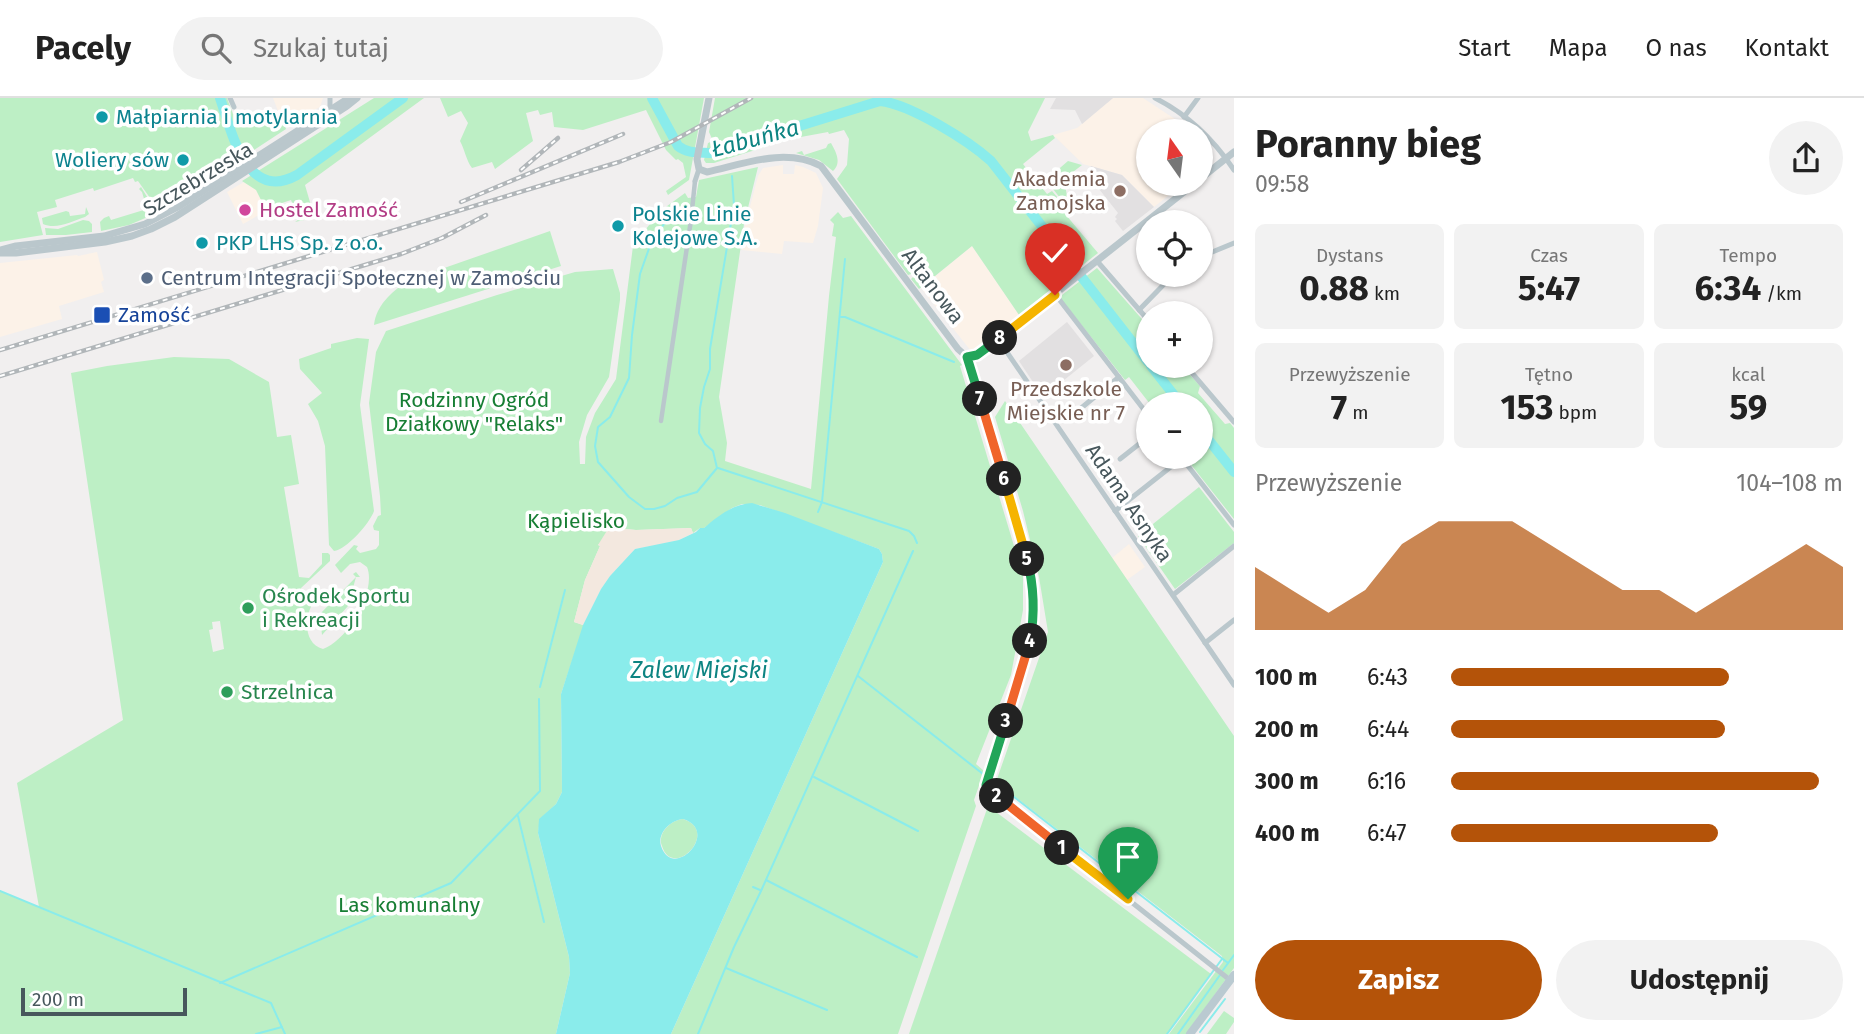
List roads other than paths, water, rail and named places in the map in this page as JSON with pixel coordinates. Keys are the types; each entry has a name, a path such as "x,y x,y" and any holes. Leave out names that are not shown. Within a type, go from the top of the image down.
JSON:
{"main road":[{"path":"1191,1034 1230,977"}],"street":[{"path":"230,98 234,107"},
{"path":"330,98 333,111"},
{"name":"Szczebrzeska","path":"333,111 349,98"},
{"name":"Szczebrzeska","path":"0,251 16,246 104,236 138,227 174,210 357,98"},
{"path":"661,421 695,181 699,169 697,159 709,98"},
{"path":"1154,98 1208,136 1234,170"},
{"path":"1184,117 1198,98"},
{"path":"1213,168 1234,152"},
{"name":"Altanowa","path":"699,169 707,172 780,157 821,166 958,349 967,357 1031,573 1033,600 1028,649 986,787 1230,977"},
{"path":"967,357 977,355 1179,196"},
{"path":"1213,252 1234,243"},
{"path":"1097,261 1136,306"},
{"path":"1148,301 1161,287"},
{"path":"1055,295 1136,399"},
{"name":"Adama Asnyka","path":"998,339 1234,685"},
{"path":"1080,409 1119,377"},
{"path":"1196,378 1234,422"},
{"path":"1121,460 1136,447"},
{"path":"1115,511 1166,469"},
{"path":"1190,469 1234,524"},
{"path":"1172,595 1234,546"},
{"path":"1205,643 1234,620"}],"water":[{"name":"Zalew Miejski","path":"752,503 879,549 883,562 671,1034 556,1034 570,973 569,957 538,833 539,819 556,804 562,792 561,694 583,625 601,589 635,549 679,540 704,528 726,511","holes":["683,819 693,825 697,833 691,850 675,859 667,856 660,841 666,828"]}],"waterway":[{"name":"Łabuńka","path":"220,98 244,160 253,172 265,180 280,181 297,175 403,98"},
{"name":"Łabuńka","path":"652,98 678,146 686,150 712,153 880,101 923,116 991,161 1136,347"},
{"path":"674,211 652,240 640,274 629,378 610,417 598,427 595,446 598,462 629,497 645,509 665,506 677,498 697,492 717,468 713,451 699,433 700,408 710,369 710,349 734,205 732,176"},
{"path":"818,512 822,502 845,259"},
{"path":"841,317 954,362"},
{"name":"Łabuńka","path":"1160,378 1172,392"},
{"name":"Łabuńka","path":"1213,445 1234,472"},
{"path":"718,468 909,531 917,543"},
{"path":"698,1034 734,947 913,551"},
{"path":"540,687 565,590"},
{"path":"858,676 983,774"},
{"path":"220,983 451,883 540,791 539,699"},
{"path":"814,777 918,831"},
{"path":"996,783 1228,963"},
{"path":"518,816 544,922"},
{"path":"766,880 917,957"},
{"path":"753,887 760,890"},
{"path":"0,891 271,1003 285,1034"},
{"path":"1223,970 1234,955"},
{"path":"1167,1034 1222,959"},
{"path":"726,968 827,1010"},
{"path":"1178,1034 1220,975"},
{"path":"1200,1032 1225,999"},
{"path":"256,1034 282,1027"}],"railway":[{"path":"0,350 619,162 671,142 751,98"},
{"path":"461,202 623,134"},
{"path":"521,170 558,138"},
{"path":"0,376 401,254 442,238 486,215"}],"place":[{"name":"Małpiarnia i motylarnia","path":"102,117"},
{"name":"Woliery sów","path":"183,160"},
{"name":"Akademia Zamojska","path":"1120,191"},
{"name":"Hostel Zamość","path":"245,210"},
{"name":"Polskie Linie Kolejowe S.A.","path":"618,226"},
{"name":"PKP LHS Sp. z o.o.","path":"202,243"},
{"name":"Centrum Integracji Społecznej w Zamościu","path":"147,278"},
{"name":"Zamość","path":"102,315"},
{"name":"Przedszkole Miejskie nr 7","path":"1066,365"},
{"name":"Ośrodek Sportu i Rekreacji","path":"248,608"},
{"name":"Strzelnica","path":"227,692"}],"park label":[{"name":"Rodzinny Ogród Działkowy \"Relaks\"","path":"474,412"},
{"name":"Kąpielisko","path":"576,521"},
{"name":"Las komunalny","path":"409,905"}]}
